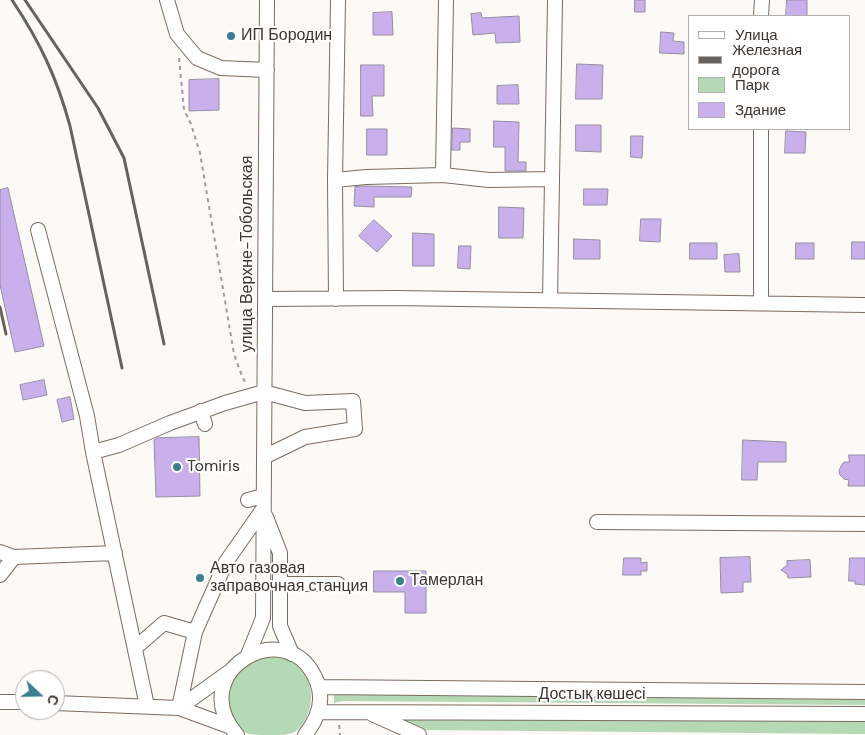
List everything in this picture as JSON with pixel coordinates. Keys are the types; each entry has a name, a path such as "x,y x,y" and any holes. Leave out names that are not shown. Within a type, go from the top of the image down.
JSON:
{"street":[{"path":"166,0 177,34 197,58 221,68 267,70"},
{"name":"улица Верхне-Тобольская","path":"231,726 222,702 224,686 230,672 248,655 263,618 264,457 258,393 266,298 268,0"},
{"path":"336,299 335,180 338,0"},
{"path":"443,175 446,0"},
{"path":"550,300 555,0"},
{"path":"762,0 762,15"},
{"path":"761,130 761,303"},
{"path":"335,180 366,177 443,175 489,180 552,179"},
{"path":"38,230 86,416 92,452 147,706"},
{"path":"266,298 865,305"},
{"path":"92,452 203,418 225,402 258,393 305,403 353,401 355,428 305,437 264,457"},
{"path":"178,708 195,632 226,562 263,502 248,500"},
{"name":"улица Верхне-Тобольская","path":"263,502 280,553 280,626 292,654 308,666 315,676 319,687"},
{"path":"597,522 865,524"},
{"path":"0,552 14,557 115,553"},
{"path":"0,575 14,557"},
{"path":"280,584 338,584"},
{"path":"135,648 164,623 195,632"},
{"path":"248,655 272,650 292,654"},
{"path":"178,708 230,672"},
{"path":"305,735 313,725 319,712 319,687"},
{"name":"Достық көшесі","path":"319,687 865,692"},
{"path":"0,704 15,703"},
{"path":"65,703 178,708 231,726"},
{"name":"Достық көшесі","path":"319,712 865,714"},
{"path":"366,712 419,735"}],"path":[{"path":"177,34 184,110 191,124 200,153 234,354 242,376 258,393"}],"green space":[{"path":"272,656 290,661 303,672 310,686 311,702 309,710 300,727 290,734 249,734 236,724 232,716 229,707 228,689 239,670 257,659"},
{"path":"334,689 865,697 865,705 343,701 334,703"},
{"path":"393,718 865,721 865,734 420,730"}],"building":[{"path":"635,0 645,0 645,12 635,12"},
{"path":"787,0 807,0 807,15 786,15"},
{"path":"392,12 393,35 373,35 373,13"},
{"path":"481,13 482,18 519,16 520,42 496,43 495,33 473,35 471,14"},
{"path":"661,32 674,33 673,41 684,42 684,54 660,53"},
{"path":"577,64 603,65 602,99 576,99"},
{"path":"361,65 384,65 384,96 372,96 373,116 361,116"},
{"path":"219,79 219,110 189,111 189,80"},
{"path":"518,85 519,104 497,104 497,86"},
{"path":"494,121 519,122 518,162 526,162 526,171 505,171 505,147 494,147"},
{"path":"576,125 601,125 601,152 576,151"},
{"path":"453,128 470,129 470,142 460,142 460,150 452,150"},
{"path":"367,129 387,129 387,155 367,155"},
{"path":"786,131 806,132 805,153 785,153"},
{"path":"631,136 643,136 642,158 631,157"},
{"path":"355,187 412,187 411,197 374,197 374,207 354,206"},
{"path":"8,188 44,346 15,352 0,285 0,190"},
{"path":"584,189 608,189 607,205 584,205"},
{"path":"499,207 524,208 523,238 499,238"},
{"path":"641,219 661,219 660,242 640,241"},
{"path":"374,220 392,236 377,252 359,236"},
{"path":"413,233 434,234 434,266 413,266"},
{"path":"574,239 600,240 600,259 574,259"},
{"path":"852,242 865,242 865,259 852,259"},
{"path":"690,243 717,243 717,259 690,259"},
{"path":"796,243 814,243 814,259 796,259"},
{"path":"459,246 471,246 470,269 458,268"},
{"path":"739,254 740,272 725,272 724,255"},
{"path":"44,380 47,395 23,400 20,385"},
{"path":"70,397 74,419 62,422 57,400"},
{"name":"Tomiris","path":"199,437 200,496 156,497 154,440 157,438"},
{"path":"743,440 786,442 786,462 758,462 757,480 742,480"},
{"path":"849,455 865,455 865,486 848,486 849,480 844,479 840,475 841,466 844,462 849,462"},
{"path":"750,557 751,582 743,582 743,592 721,593 720,558"},
{"path":"624,558 641,558 641,563 647,562 647,571 641,571 641,575 623,575"},
{"path":"850,558 865,558 865,585 849,581"},
{"path":"810,560 811,577 788,578 787,574 781,570 787,565 787,561"},
{"name":"Тамерлан","path":"374,571 426,571 426,613 405,613 405,592 374,592"}],"railway":[{"path":"12,0 47,61 65,109 122,368"},
{"path":"25,0 98,108 124,158 164,344"},
{"path":"0,307 6,334"}],"place":[{"name":"ИП Бородин","path":"231,36"},
{"name":"Tomiris","path":"177,467"},
{"name":"Авто газовая заправочная станция","path":"200,578"},
{"name":"Тамерлан","path":"400,581"}]}
